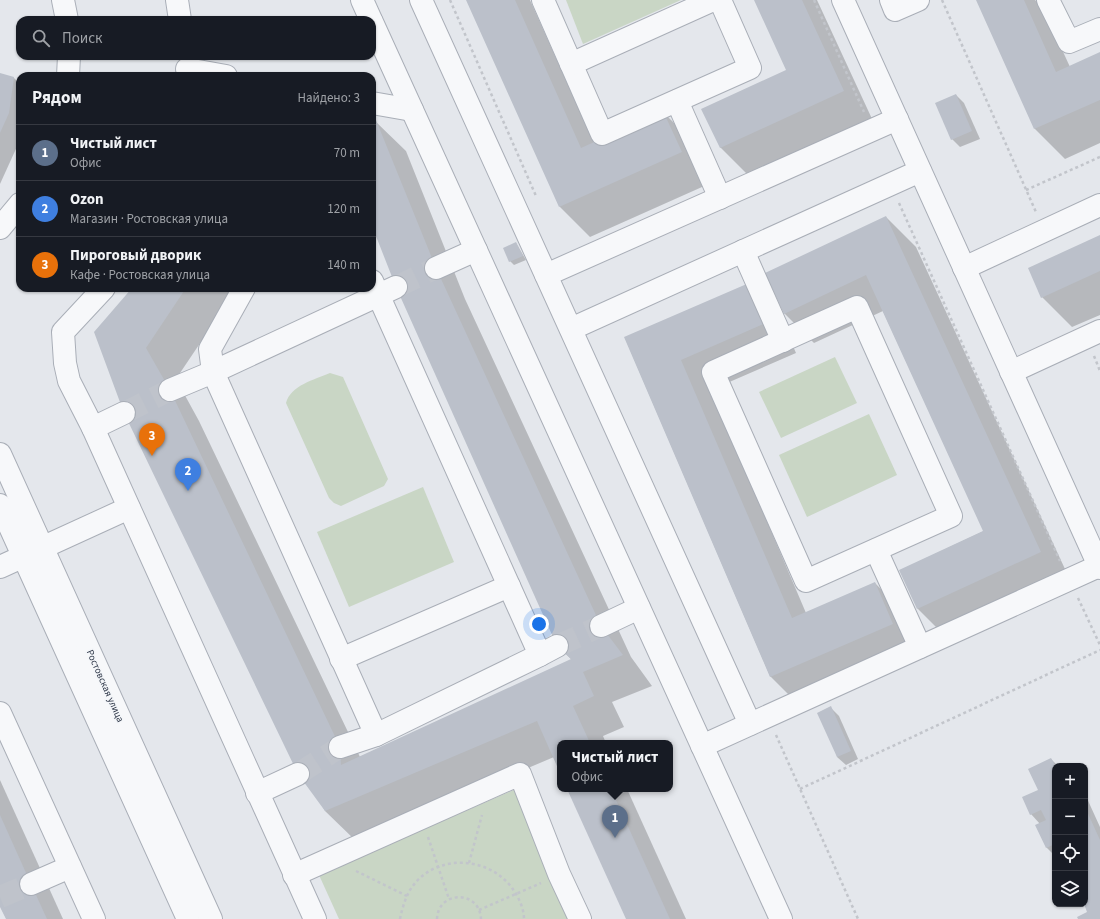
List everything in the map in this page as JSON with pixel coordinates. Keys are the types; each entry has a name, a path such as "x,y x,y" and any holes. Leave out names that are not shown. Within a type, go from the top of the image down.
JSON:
{"street":[{"path":"63,0 65,16"},
{"path":"177,0 179,16"},
{"path":"362,0 370,16"},
{"path":"421,0 750,724"},
{"path":"543,0 602,134 750,68 720,0"},
{"path":"571,64 713,0"},
{"path":"702,746 1069,579 1099,567 843,0"},
{"path":"890,0 895,10 918,0"},
{"path":"1049,0 1069,42 1100,29"},
{"path":"376,30 781,919"},
{"path":"68,60 68,72"},
{"path":"186,67 208,72"},
{"path":"677,101 720,198"},
{"path":"376,104 412,110"},
{"path":"546,275 897,119"},
{"path":"571,329 920,171"},
{"path":"964,268 1100,204"},
{"path":"0,228 16,209"},
{"path":"436,268 476,250"},
{"path":"743,251 783,341"},
{"path":"340,747 376,735 548,651 509,586 382,287"},
{"path":"100,292 63,332 65,363 69,381 93,428 315,919"},
{"path":"242,292 210,349 213,372 376,735"},
{"path":"170,390 213,372 372,292"},
{"path":"857,307 951,516 876,550 806,581 712,372 857,307"},
{"path":"1011,372 1100,330"},
{"path":"93,428 124,413"},
{"name":"Ростовская улица","path":"0,454 33,552 188,919"},
{"name":"Ростовская улица","path":"0,505 33,552 211,919"},
{"path":"0,567 129,508"},
{"path":"876,550 920,647"},
{"path":"341,659 509,586"},
{"path":"601,626 639,608"},
{"path":"0,713 94,919"},
{"path":"257,793 298,774"},
{"path":"294,875 520,774 559,874 580,919"},
{"path":"31,884 70,867"}],"path":[{"path":"450,0 538,201"},
{"path":"814,0 872,130"},
{"path":"942,0 1044,230"},
{"path":"1026,190 1100,157"},
{"path":"891,184 1100,645"},
{"path":"800,789 1100,650"},
{"path":"469,863 489,788"},
{"path":"421,818 449,899"},
{"path":"331,858 407,896"},
{"path":"400,919 403,905 407,896 411,889 423,876 438,867 456,862 469,863 491,869 506,880 517,894 524,919"},
{"path":"479,910 559,874"},
{"path":"437,919 439,910 449,899 455,897 468,898 474,902 479,910 481,919"}],"green space":[{"path":"566,0 681,0 583,44"},
{"path":"835,357 857,403 781,438 759,392"},
{"path":"330,373 343,377 388,479 384,486 341,506 334,503 329,498 286,403 298,387"},
{"path":"869,414 897,475 807,517 779,455"},
{"path":"423,487 454,562 349,607 317,532"},
{"path":"516,789 572,919 339,919 319,875"}],"building":[{"path":"466,0 515,0 581,148 663,111 682,152 559,207"},
{"path":"754,0 802,0 844,91 720,148 701,109 786,70"},
{"path":"976,0 1024,0 1056,72 1100,52 1100,100 1034,129"},
{"path":"0,73 14,77 9,113 0,133"},
{"path":"956,94 972,131 951,140 935,103"},
{"path":"376,120 436,268 601,626 623,655 583,672 594,696 573,706 589,740 557,740 557,766 537,721 325,811 298,774 124,413 94,332 129,292 183,292 146,348 170,390 340,747 341,765 571,659 557,646 396,287 376,236"},
{"path":"886,216 1041,552 917,609 899,570 983,531 866,275 784,314 765,273"},
{"path":"1100,235 1100,271 1041,298 1028,268"},
{"path":"516,242 523,256 509,262 503,248"},
{"path":"749,283 766,323 681,360 792,618 875,582 893,624 770,677 624,337"},
{"path":"831,706 851,751 837,757 817,713"},
{"path":"1051,758 1054,763 1052,763 1052,845 1046,848 1035,825 1046,820 1041,810 1030,815 1022,797 1038,790 1028,769"},
{"path":"568,792 612,792 670,919 626,919"},
{"path":"1088,814 1100,840 1100,919 1078,919 1077,917 1087,912 1085,907 1088,907"},
{"path":"0,815 47,919 6,919 0,907"}],"tunnel":[{"path":"396,287 436,268"},
{"path":"124,413 170,390"},
{"path":"557,646 601,626"},
{"path":"298,774 340,747"},
{"path":"0,897 31,884"}],"place":[{"name":"Пироговый дворик","path":"152,456"},
{"name":"Ozon","path":"188,491"},
{"name":"Чистый лист","path":"615,838"}]}
